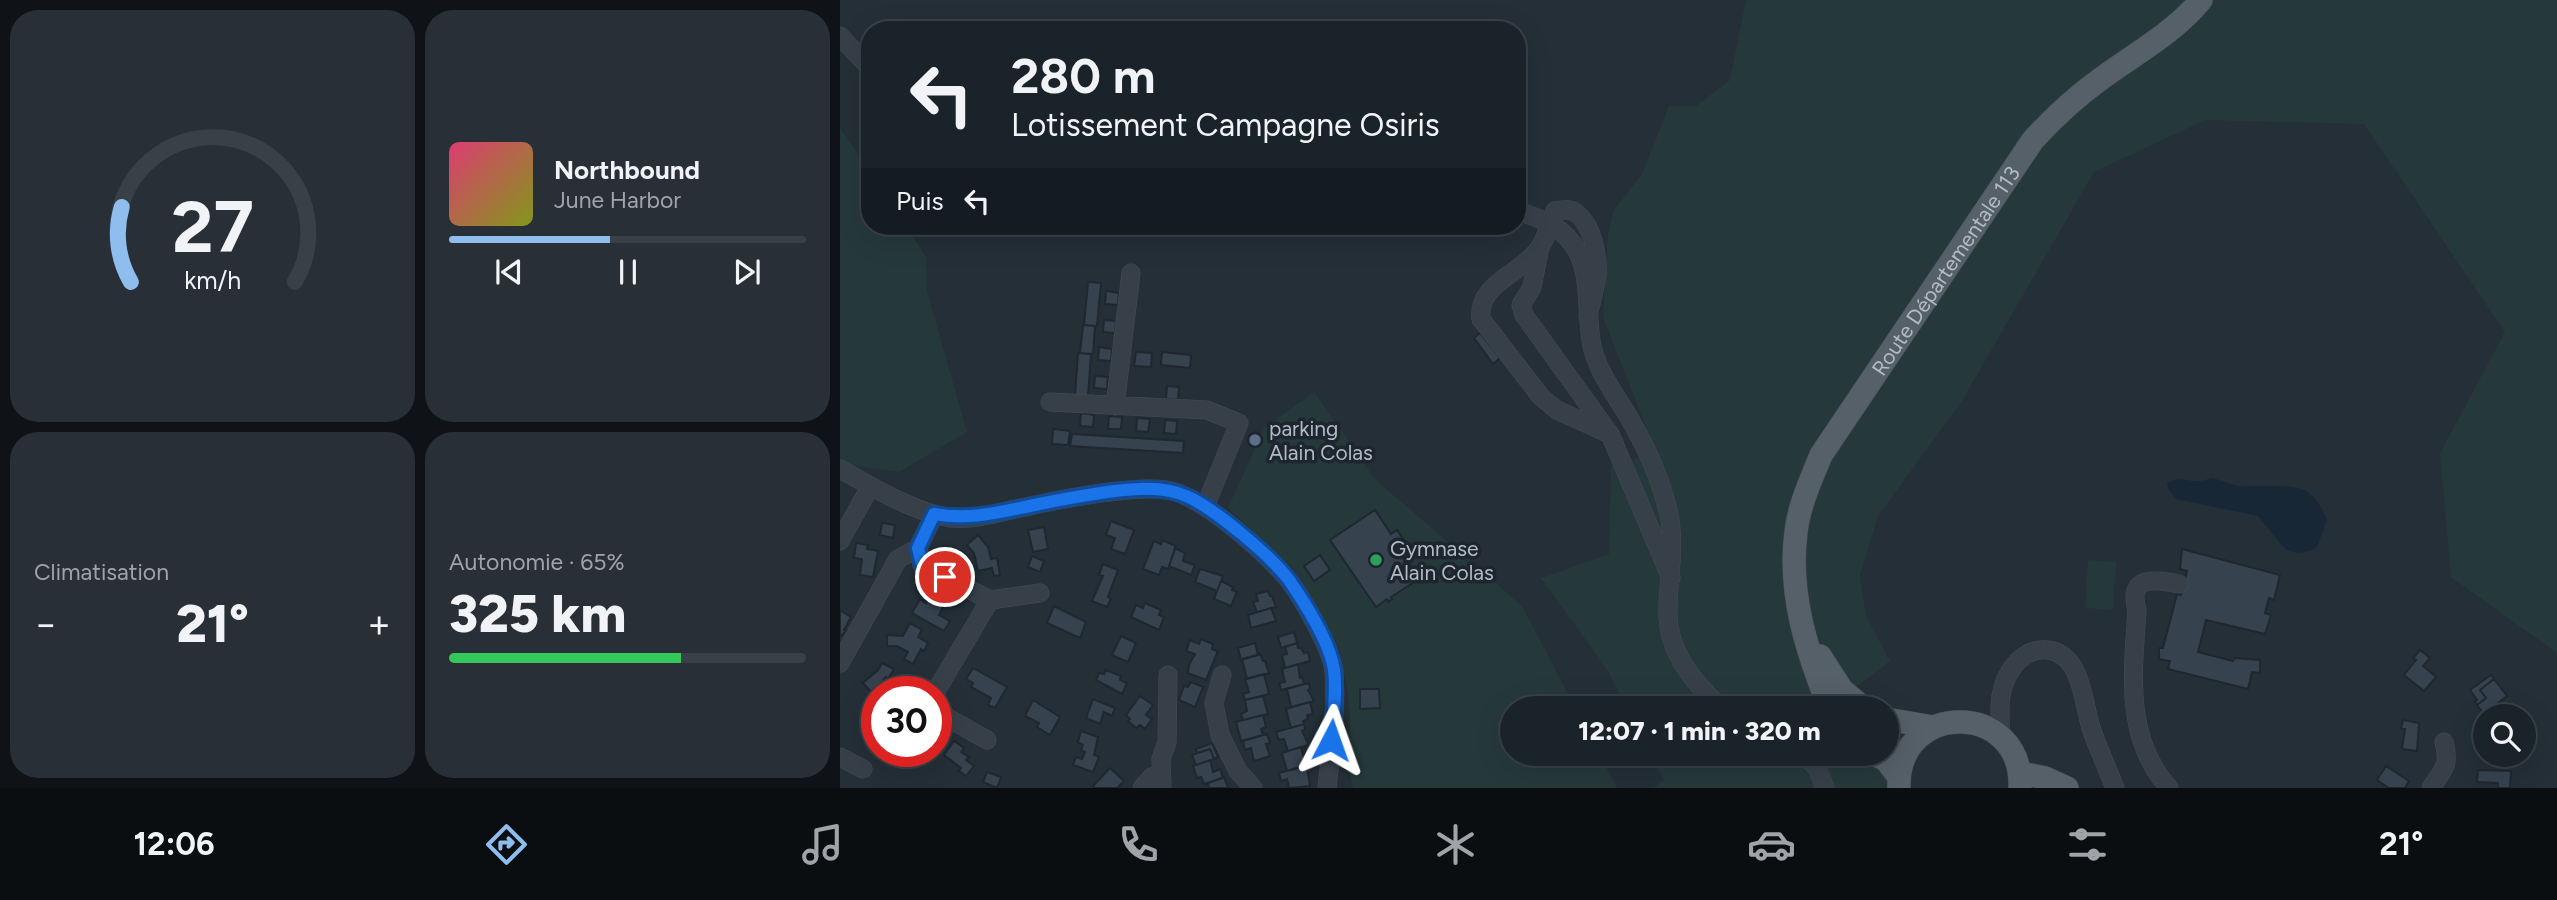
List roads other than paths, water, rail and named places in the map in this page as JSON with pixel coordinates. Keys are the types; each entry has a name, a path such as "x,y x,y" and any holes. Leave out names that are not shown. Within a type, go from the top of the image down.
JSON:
{"main road":[{"name":"Route Départementale 113","path":"1824,696 1809,655 1796,602 1793,574 1796,530 1805,494 1821,455 2033,140 2053,118 2101,79 2155,42 2201,0"},
{"name":"Route Départementale 113","path":"1796,602 1824,663 1842,690 1849,696"},
{"path":"1899,721 1933,727"},
{"path":"1899,783 1902,762 1909,748 1933,727 1952,721 1971,722 1987,727 2001,736 2014,753 2021,780 2045,778 2067,788"},
{"path":"1889,766 1899,783"}],"street":[{"path":"840,36 861,58"},
{"path":"1526,214 1550,223 1565,233 1585,269 1588,316 1598,363 1642,442 1669,513 1673,547 1668,615 1671,637 1678,657 1710,696"},
{"path":"1550,223 1540,247 1532,287 1521,305 1524,315 1610,434 1671,578"},
{"path":"1540,247 1487,293 1480,306 1481,319 1541,397 1556,410 1610,434"},
{"path":"1115,406 1131,274"},
{"path":"1050,402 1207,410 1239,423 1205,507"},
{"path":"840,469 870,486 934,514 954,518 986,516 1043,503 1139,489 1168,490 1189,497 1205,507 1227,523 1288,580 1323,638 1334,669 1326,788"},
{"path":"840,541 870,486"},
{"path":"840,663 898,558 918,548 934,514"},
{"path":"918,548 922,565 989,600 1040,593"},
{"path":"2169,788 2159,778 2140,740 2133,679 2137,610 2134,600 2143,581 2157,579 2179,584"},
{"path":"945,676 989,600"},
{"path":"2001,736 2000,697 2002,685 2010,671 2033,650 2050,650 2063,655 2074,669 2090,725 2115,788"},
{"path":"1162,785 1161,759 1167,742 1168,675"},
{"path":"1222,675 1214,703 1220,735 1238,771 1253,788"},
{"path":"1971,722 2000,697"},
{"path":"952,720 987,740"},
{"path":"2431,788 2446,767 2444,741"},
{"path":"840,757 863,769"},
{"path":"1329,766 1338,788"},
{"path":"1815,766 1825,788"},
{"path":"1142,788 1152,777 1162,785"}],"water":[{"path":"2211,478 2240,486 2290,487 2307,492 2321,507 2327,520 2317,547 2298,553 2286,550 2258,516 2176,499 2168,489 2167,483 2173,480 2198,481"}],"place":[{"name":"parking Alain Colas","path":"1255,440"},
{"name":"Gymnase Alain Colas","path":"1376,560"}]}
